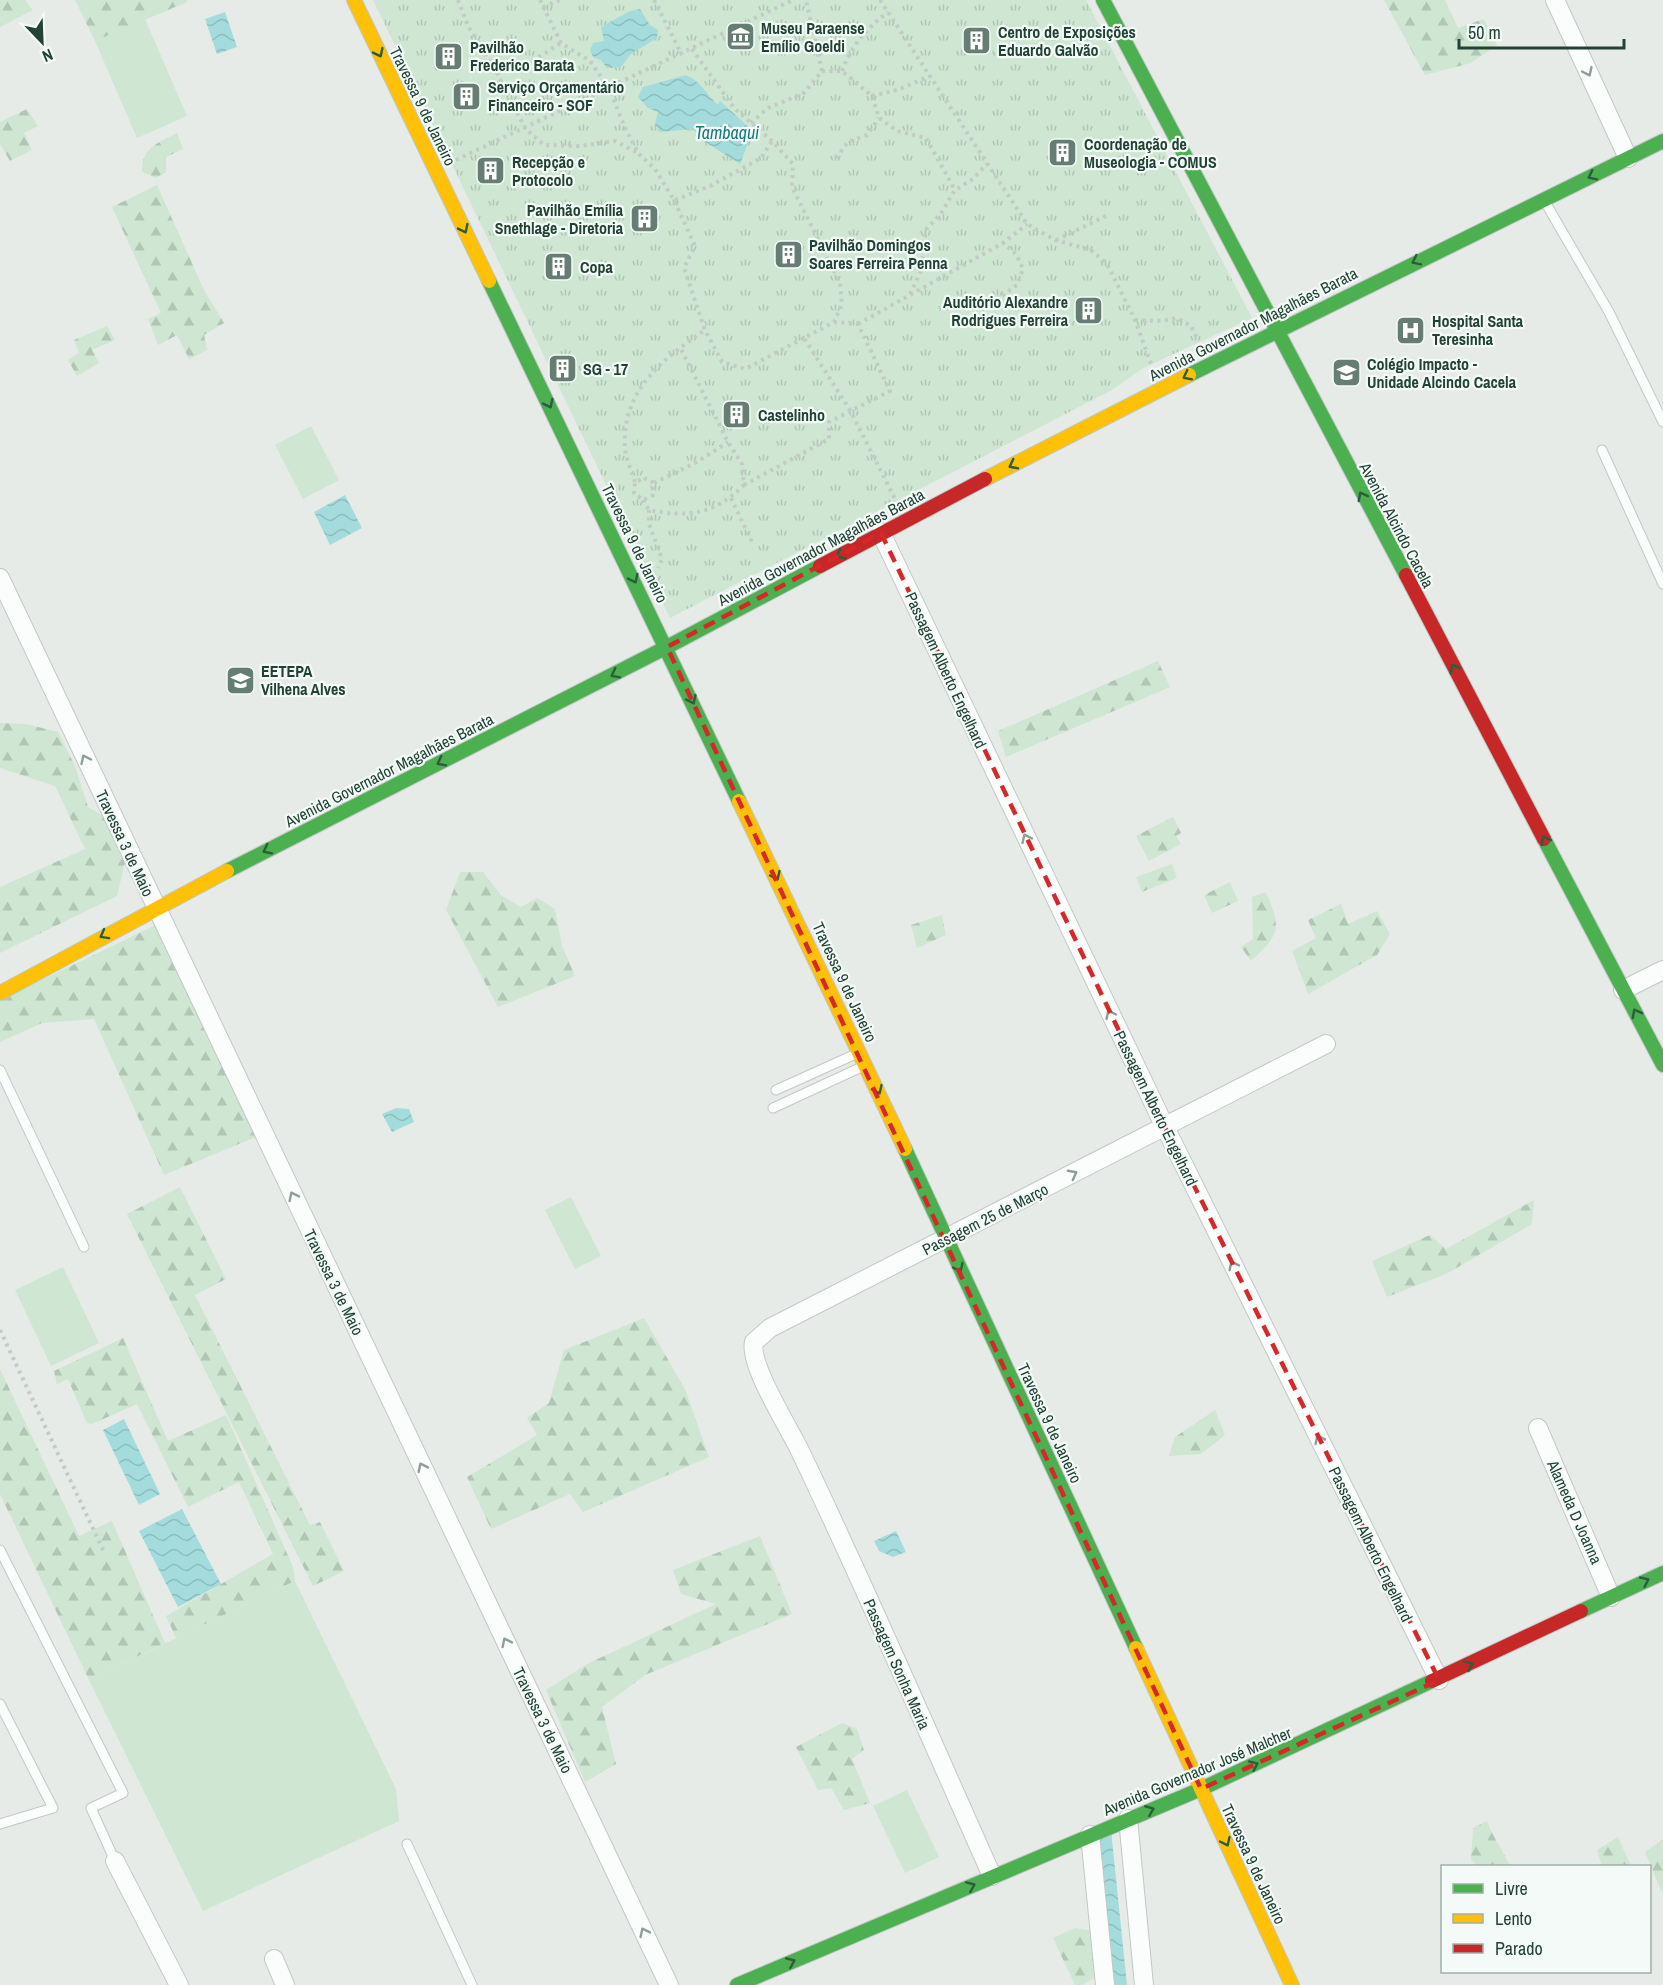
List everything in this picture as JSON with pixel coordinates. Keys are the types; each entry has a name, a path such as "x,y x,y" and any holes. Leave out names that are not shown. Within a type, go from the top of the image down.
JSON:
{"main road":[{"name":"Travessa 9 de Janeiro","path":"354,0 667,647 863,1059 1292,1985"},
{"name":"Avenida Alcindo Cacela","path":"1103,0 1663,1065"},
{"name":"Avenida Governador Magalhães Barata","path":"0,993 155,907 667,647 881,533 1276,330 1663,141"},
{"name":"Avenida Governador José Malcher","path":"737,1985 1201,1789 1439,1680 1663,1573"}],"street":[{"path":"1555,0 1628,158"},
{"name":"Passagem Alberto Engelhard","path":"881,533 1164,1125 1439,1680"},
{"name":"Travessa 3 de Maio","path":"2,588 669,1985"},
{"path":"1623,990 1663,970"},
{"name":"Passagem 25 de Março","path":"801,1452 760,1373 753,1353 757,1336 1164,1125 1326,1044"},
{"name":"Alameda D Joanna","path":"1538,1428 1611,1597"},
{"name":"Passagem Sonha Maria","path":"801,1452 992,1876"},
{"path":"1128,1819 1144,1985"},
{"path":"1090,1835 1105,1985"},
{"path":"116,1861 178,1985"},
{"path":"274,1959 285,1985"}],"lane":[{"path":"1544,200 1609,312 1663,422"},
{"path":"1602,450 1663,584"},
{"path":"776,1090 863,1059"},
{"path":"773,1108 863,1059"},
{"path":"0,1070 84,1247"},
{"path":"0,1550 123,1793 91,1808 116,1861"},
{"path":"0,1704 53,1808 0,1824"},
{"path":"406,1844 472,1985"}],"path":[{"path":"458,0 468,26 496,71 525,128 544,145 580,146 615,141 639,154"},
{"path":"540,0 561,43 590,62 609,88 625,128 639,154 654,170 675,200 695,246 684,268 705,330 722,362 745,369 834,322 858,324 1003,243 1027,224"},
{"path":"543,7 560,0"},
{"path":"654,0 682,55"},
{"path":"449,163 682,55 793,0"},
{"path":"806,0 822,71"},
{"path":"880,0 1027,224 1055,240 1090,250 1107,264 1135,320 1151,364"},
{"path":"842,71 851,49 868,28 888,12"},
{"path":"496,71 534,60 561,43"},
{"path":"692,50 734,108 772,141 793,164 792,187 840,283 842,304 834,322"},
{"path":"751,123 768,108 804,93 822,71"},
{"path":"822,71 842,71 872,96 879,118 897,131 926,138 955,190"},
{"path":"872,96 897,90 930,76"},
{"path":"836,158 848,142 867,135 879,118"},
{"path":"675,200 710,186 760,158 772,141"},
{"path":"910,294 923,267 922,249 927,228 940,215 955,190 974,179 987,164"},
{"path":"1055,240 1106,216"},
{"path":"996,300 1017,285 1023,269 1016,254 1003,243"},
{"path":"1135,320 1162,321 1177,318 1191,326 1198,341"},
{"path":"649,510 677,516 710,510 731,498 744,485 829,439 829,422 890,391 858,324"},
{"path":"658,568 662,559 648,524 649,510 643,500 634,493 635,482 625,447 628,411 650,373 680,347 705,330"},
{"path":"804,338 850,410 896,502"},
{"path":"680,347 728,442 742,464 744,485"},
{"path":"654,483 697,462 728,442"},
{"path":"635,482 644,478 654,483"},
{"path":"643,500 653,495 654,483"},
{"path":"731,498 752,542"},
{"path":"0,1330 104,1552"}],"highlighted area":[{"path":"881,533 1164,1125 1439,1680 1201,1789 667,647"}],"green space":[{"path":"0,0 25,0 33,10 0,27"},
{"path":"75,0 187,0 187,2 95,41"},
{"path":"373,0 1086,0 1252,318 1143,368 1112,390 670,618"},
{"path":"1384,0 1445,0 1458,28 1484,19 1497,45 1471,63 1425,75"},
{"path":"145,19 187,116 137,138 95,41"},
{"path":"27,109 38,126 24,133 32,150 10,161 0,144 0,122"},
{"path":"177,133 183,149 166,157 166,172 156,178 142,172 144,157 152,147"},
{"path":"157,185 204,290 224,323 204,335 207,350 189,359 177,335 158,345 148,319 161,313 112,207"},
{"path":"107,326 115,340 92,350 99,363 77,376 68,360 79,353 74,340"},
{"path":"311,426 339,480 303,499 275,445"},
{"path":"1158,661 1170,687 1006,757 998,731"},
{"path":"0,723 26,724 58,732 75,766 88,807 103,816 125,862 117,896 0,953 0,887 85,849 55,786 0,768"},
{"path":"1173,817 1181,833 1176,836 1181,844 1149,861 1136,836"},
{"path":"1172,864 1177,878 1142,892 1136,877"},
{"path":"460,872 483,872 501,895 521,907 537,898 555,909 562,946 575,976 498,1007 446,910"},
{"path":"1230,882 1238,901 1212,913 1204,895"},
{"path":"1266,892 1274,914 1275,930 1268,944 1251,961 1241,947 1253,939 1252,897"},
{"path":"1341,904 1348,924 1377,911 1390,934 1377,955 1308,994 1292,951 1316,938 1308,920"},
{"path":"942,915 946,935 917,948 911,925"},
{"path":"162,922 263,1134 164,1175 94,1019 42,1023 0,1042 0,1000"},
{"path":"180,1187 226,1279 195,1295 310,1525 320,1522 344,1571 313,1586 127,1214"},
{"path":"571,1197 601,1256 575,1269 545,1210"},
{"path":"1534,1200 1532,1224 1446,1274 1387,1297 1372,1261 1430,1235 1446,1249"},
{"path":"63,1267 99,1343 51,1366 15,1290"},
{"path":"644,1318 685,1389 709,1457 583,1512 570,1494 491,1529 467,1477 537,1435 527,1418 549,1403 564,1350"},
{"path":"123,1338 168,1441 226,1415 293,1567 295,1581 176,1638 166,1616 273,1554 239,1482 188,1507 137,1404 92,1424 87,1423 68,1379 57,1384 54,1371"},
{"path":"0,1369 79,1536 112,1521 165,1643 89,1680 0,1494"},
{"path":"1215,1410 1225,1435 1201,1454 1169,1456 1175,1437"},
{"path":"760,1536 792,1614 645,1675 602,1707 616,1764 585,1782 546,1690 589,1663 716,1604 681,1594 673,1570"},
{"path":"295,1581 396,1789 399,1821 203,1911 89,1680"},
{"path":"842,1723 857,1729 864,1750 852,1759 870,1803 844,1810 831,1788 818,1790 796,1747"},
{"path":"907,1790 939,1857 905,1873 873,1806"},
{"path":"1487,1821 1509,1865 1476,1865 1471,1859 1473,1828"},
{"path":"1618,1837 1631,1865 1602,1865 1597,1850"},
{"path":"1663,1841 1663,1895 1651,1865 1645,1852"},
{"path":"1075,1928 1094,1931 1094,1978 1082,1985 1075,1985 1053,1938"}],"water":[{"path":"640,9 650,25 658,30 657,38 631,54 621,67 607,68 601,60 593,57 590,50 593,43 604,41 601,27 630,11"},
{"path":"225,12 237,47 217,54 205,19"},
{"name":"Tambaqui","path":"686,75 700,85 718,105 720,101 753,131 740,164 702,140 693,129 660,132 655,124 658,112 648,108 638,97 643,87"},
{"path":"345,495 362,528 330,545 314,512"},
{"path":"396,1108 409,1109 414,1122 392,1132 382,1114"},
{"path":"124,1419 160,1494 139,1505 103,1430"},
{"path":"182,1509 221,1584 178,1607 139,1531"},
{"path":"896,1531 906,1552 893,1557 879,1551 874,1541"},
{"path":"1111,1830 1127,1985 1109,1985 1092,1838"}],"traffic: fast":[{"path":"1103,0 1406,575"},
{"path":"1189,375 1663,141"},
{"path":"489,281 739,801"},
{"path":"227,871 667,647 820,566"},
{"path":"1544,839 1663,1065"},
{"path":"905,1149 1136,1648"},
{"path":"1581,1611 1663,1573"},
{"path":"737,1985 1201,1789 1432,1681"}],"traffic: slow":[{"path":"354,0 489,281"},
{"path":"985,479 1189,375"},
{"path":"739,801 905,1149"},
{"path":"0,993 227,871"},
{"path":"1136,1648 1292,1985"}],"traffic: jam":[{"path":"820,566 985,479"},
{"path":"1406,575 1544,839"},
{"path":"1432,1681 1581,1611"}],"place":[{"name":"Museu Paraense Emílio Goeldi","path":"740,37"},
{"name":"Centro de Exposições Eduardo Galvão","path":"977,41"},
{"name":"Pavilhão Frederico Barata","path":"449,56"},
{"name":"Serviço Orçamentário Financeiro - SOF","path":"467,96"},
{"name":"Coordenação de Museologia - COMUS","path":"1063,153"},
{"name":"Recepção e Protocolo","path":"491,171"},
{"name":"Pavilhão Emília Snethlage - Diretoria","path":"644,219"},
{"name":"Pavilhão Domingos Soares Ferreira Penna","path":"788,254"},
{"name":"Copa","path":"559,267"},
{"name":"Auditório Alexandre Rodrigues Ferreira","path":"1089,311"},
{"name":"Hospital Santa Teresinha","path":"1411,330"},
{"name":"SG - 17","path":"562,369"},
{"name":"Colégio Impacto - Unidade Alcindo Cacela","path":"1346,373"},
{"name":"Castelinho","path":"737,415"},
{"name":"EETEPA Vilhena Alves","path":"240,680"}]}
